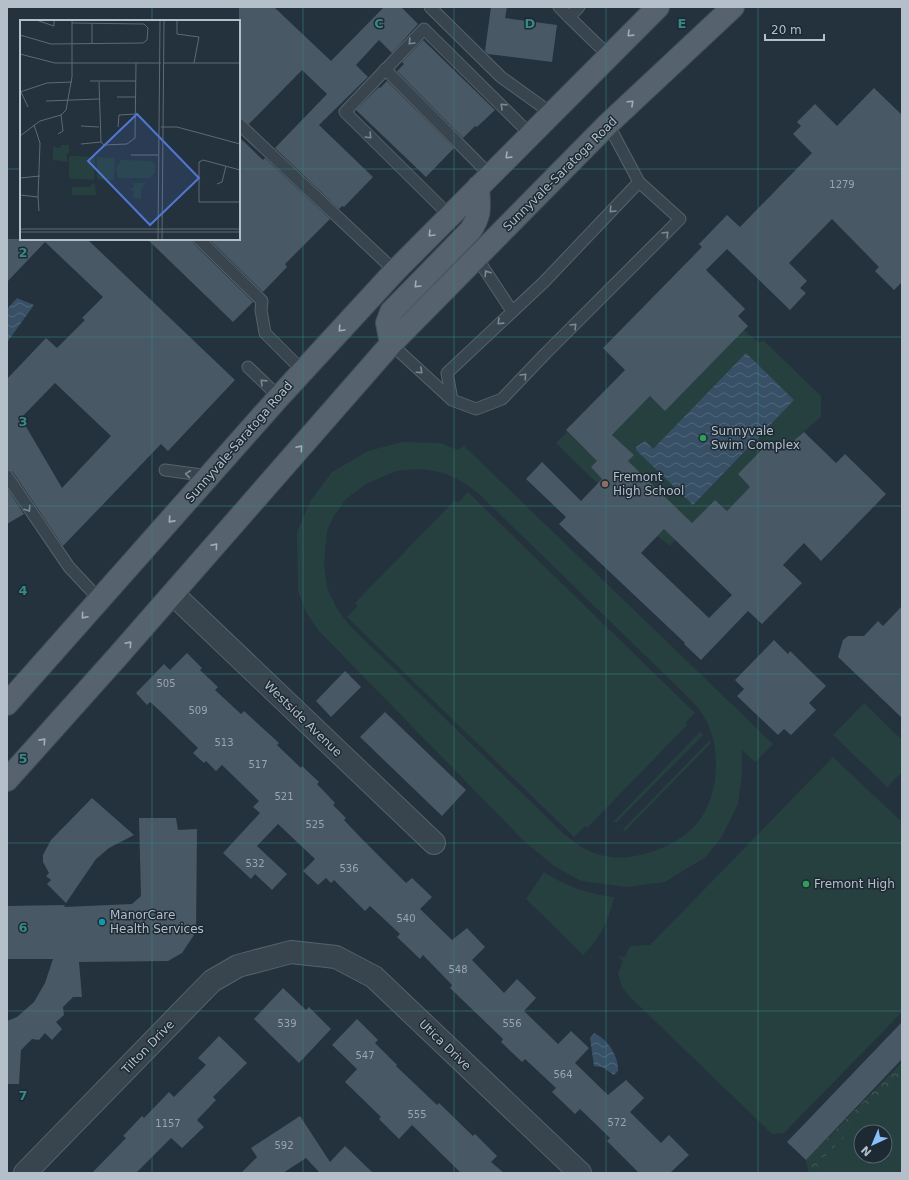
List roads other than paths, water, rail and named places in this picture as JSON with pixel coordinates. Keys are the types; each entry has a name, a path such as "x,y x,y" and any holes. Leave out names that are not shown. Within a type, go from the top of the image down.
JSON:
{"main road":[{"name":"Sunnyvale-Saratoga Road","path":"7,704 279,397 395,271 608,55 658,7"},
{"name":"Sunnyvale-Saratoga Road","path":"7,780 173,594 391,344 608,124 733,7"},
{"path":"391,344 387,323 391,312 470,231 477,221 480,212 484,180"}],"street":[{"name":"Westside Avenue","path":"173,594 434,843"},
{"name":"Tilton Drive","path":"25,1173 212,981 238,966 291,952"},
{"name":"Utica Drive","path":"291,952 336,957 374,977 580,1173"}],"lane":[{"path":"430,7 502,77 551,113"},
{"path":"559,7 608,55"},
{"path":"569,17 579,7"},
{"path":"449,215 345,112 424,29 530,134"},
{"path":"385,69 484,180"},
{"path":"391,344 452,400 476,409 502,399 546,353 680,220 638,182 608,124"},
{"path":"240,125 395,271"},
{"path":"452,400 447,373 544,282 638,182"},
{"path":"200,240 262,301 261,310 265,333 303,371"},
{"path":"477,258 512,311"},
{"path":"248,367 279,397"},
{"path":"165,470 210,476"},
{"path":"7,476 69,567 99,599"}],"water":[{"path":"17,298 34,305 8,341 7,309"},
{"path":"746,353 794,400 693,505 636,450 636,447 645,441 653,449"},
{"path":"594,1033 608,1044 615,1054 618,1071 614,1075 602,1067 594,1066 590,1038"}],"place":[{"name":"Sunnyvale Swim Complex","path":"703,438"},
{"name":"Fremont High School","path":"605,484"},
{"name":"Fremont High","path":"806,884"},
{"name":"ManorCare Health Services","path":"102,922"}]}
